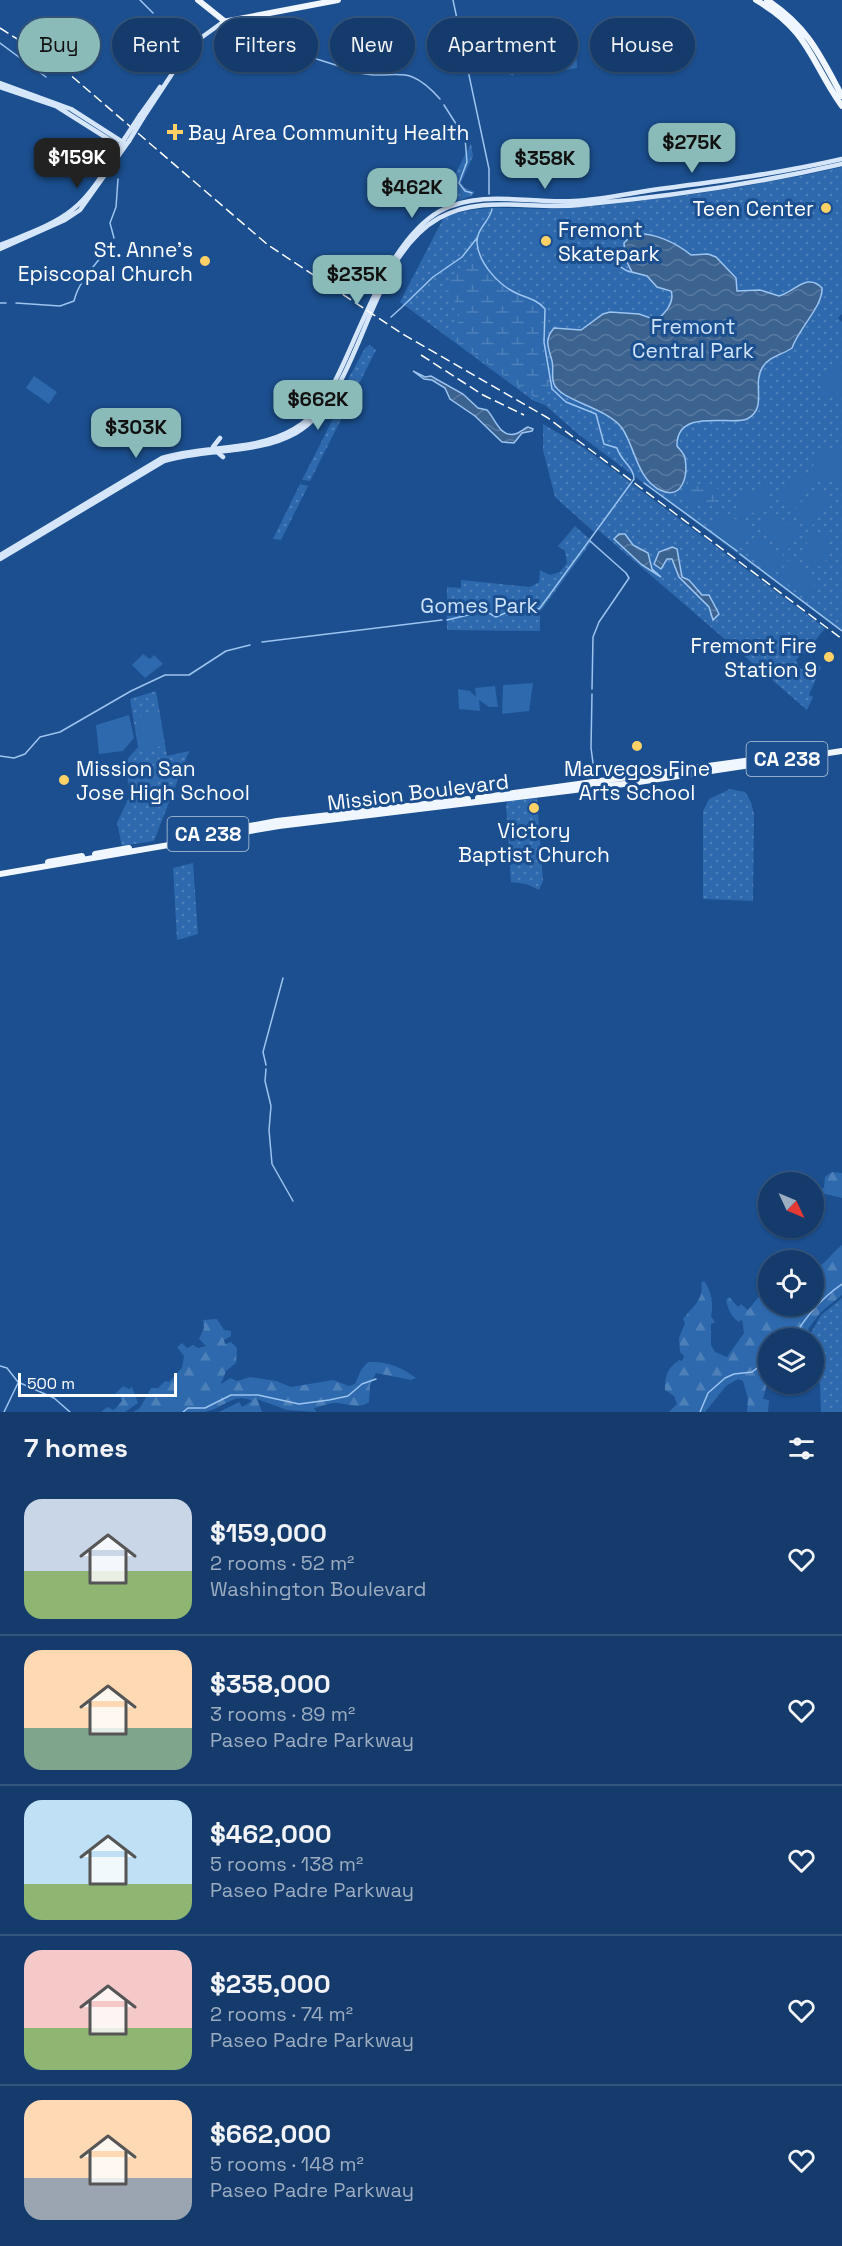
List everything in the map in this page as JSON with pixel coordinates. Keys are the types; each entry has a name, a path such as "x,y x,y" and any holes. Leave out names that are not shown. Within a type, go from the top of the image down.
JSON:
{"main road":[{"path":"198,0 222,18"},
{"path":"203,0 223,18"},
{"path":"246,18 316,2 338,0"},
{"path":"756,0 776,12 796,31 814,55 842,106"},
{"path":"767,0 791,17 814,43 842,96"},
{"path":"214,11 214,18"},
{"path":"0,247 73,210 90,191 191,45 214,27"},
{"path":"0,85 56,106 124,143"},
{"path":"325,408 374,297 408,240 437,213 455,205 479,199 575,201 763,176 842,159"},
{"path":"417,236 438,218 475,206 564,207 756,182 842,164"},
{"path":"0,557 162,458 212,449 270,443 288,437 310,423 325,408 335,392 380,294 423,226 438,215 479,199"},
{"path":"212,449 226,457 236,446 269,440 293,430 316,412 331,390"},
{"path":"212,449 223,438 236,446"},
{"name":"Mission Boulevard","path":"0,872 277,821 842,750"},
{"name":"Mission Boulevard","path":"0,872 145,847"}],"green space":[{"path":"471,143 473,156 461,183 465,188 475,192 471,196 438,208"},
{"name":"Fremont Central Park","path":"842,167 842,314 838,318 842,322 842,632 578,434 545,405 534,401 400,302 444,217 460,212 491,208 570,208 673,197 775,181"},
{"name":"Fremont Skatepark","path":"548,228 558,243 550,251 535,250 533,235"},
{"path":"478,252 496,281 516,294 540,304 545,314 542,347 549,386 538,400 455,341 460,309 443,286"},
{"path":"370,345 376,350 310,481 302,480 335,415 313,425 338,398 365,348"},
{"path":"841,358 842,392 824,399 821,387 826,370"},
{"path":"34,376 57,392 49,404 26,388"},
{"path":"543,424 584,448 825,628 806,653 801,654 796,660 800,669 806,669 814,663 821,667 809,695 813,697 807,710 597,529 594,532 555,497 543,450"},
{"path":"826,451 842,451 842,483 811,480 814,460"},
{"path":"797,473 813,485 793,511 777,499"},
{"path":"709,483 719,490 718,500 714,502 694,504 689,502 683,494 685,490"},
{"path":"300,484 308,486 281,540 273,539"},
{"path":"766,486 774,505 741,517 734,498"},
{"path":"816,487 833,500 812,526 796,514"},
{"path":"723,510 751,531 738,547 711,526"},
{"path":"773,512 801,533 788,550 761,529"},
{"name":"Gomes Park","path":"575,526 592,541 540,612 540,631 447,630 447,587 461,588 461,580 530,587 539,582 540,570 550,575 560,572 567,563 565,551 558,546"},
{"path":"808,531 828,533 825,567 805,565"},
{"path":"756,535 784,556 772,572 744,551"},
{"path":"789,560 817,581 805,597 777,576"},
{"path":"143,654 150,659 154,655 163,664 145,678 132,665"},
{"path":"533,683 529,711 502,714 503,685"},
{"path":"495,686 498,707 489,707 479,700 480,711 459,709 458,689 470,691 476,697 475,688"},
{"path":"156,691 167,756 189,751 154,841 122,846 117,823 130,795 125,762 138,747 130,699"},
{"path":"159,714 163,746 141,749 137,717"},
{"path":"129,715 134,738 123,751 99,754 96,725"},
{"path":"730,789 745,792 754,814 753,901 703,899 703,811 709,799"},
{"path":"537,798 543,881 539,890 526,884 511,882 506,805 508,801"},
{"path":"193,863 198,934 177,940 173,868"},
{"path":"832,1172 842,1173 842,1198 824,1194 825,1177"},
{"path":"842,1245 842,1295 824,1310 824,1262"},
{"path":"704,1281 711,1297 711,1316 715,1322 711,1324 711,1345 715,1352 727,1357 744,1333 742,1319 739,1322 734,1318 726,1300 729,1297 738,1307 741,1304 748,1310 758,1298 758,1316 818,1316 809,1328 758,1328 758,1394 764,1394 763,1399 769,1400 768,1412 747,1412 748,1399 743,1381 738,1379 726,1386 705,1412 669,1412 677,1404 674,1396 665,1390 666,1376 669,1369 679,1360 682,1361 684,1356 680,1352 679,1338 685,1323 683,1319 694,1307 701,1294 701,1283"},
{"path":"842,1298 842,1412 821,1412 820,1394 824,1394 824,1328 814,1328 820,1316 824,1316 824,1313"},
{"path":"217,1319 224,1330 231,1331 231,1336 224,1340 225,1344 231,1342 237,1348 236,1363 226,1371 221,1384 230,1378 237,1381 250,1377 276,1381 291,1387 333,1380 349,1386 355,1384 361,1370 368,1362 394,1366 416,1378 411,1380 376,1373 370,1385 369,1402 358,1406 332,1403 314,1408 316,1412 287,1410 257,1399 262,1412 219,1412 239,1402 242,1407 252,1401 239,1398 204,1412 133,1412 140,1408 151,1388 158,1388 165,1381 169,1382 182,1368 184,1356 177,1347 182,1343 187,1348 193,1345 198,1348 206,1346 199,1339 204,1328 203,1320"},
{"path":"123,1386 129,1389 132,1387 138,1403 125,1412 101,1412 107,1407 114,1410 122,1401 120,1396 115,1394"}],"water":[{"path":"633,234 664,239 691,255 708,254 716,257 736,278 737,291 760,290 779,296 806,282 817,284 822,288 815,310 792,348 772,358 762,368 758,382 757,409 753,414 740,421 695,422 686,426 679,434 677,446 683,453 686,472 679,489 674,492 660,490 646,478 622,428 615,421 565,395 558,390 553,381 553,364 548,343 554,328 581,330 603,314 610,312 639,314 656,320 668,307 672,299 671,291 657,287 647,276 632,272 625,258 624,243"},
{"path":"413,371 425,377 431,376 463,394 478,408 487,410 505,433 515,434 528,427 533,429 522,433 514,443 502,442 475,416 450,399 445,388 432,380 424,379"},
{"path":"619,534 625,534 633,545 648,553 652,569 661,577 642,565 614,539"},
{"path":"672,547 677,549 682,577 689,580 702,595 709,595 719,614 713,620 709,607 679,577 672,559 667,559 661,569 654,564 659,552"}],"waterway":[{"path":"140,0 153,13"},
{"path":"453,0 489,169 489,194"},
{"path":"0,43 46,77"},
{"path":"318,59 330,63"},
{"path":"356,72 408,76 417,79 440,99"},
{"path":"444,105 465,138 467,162 459,183 465,191 472,193"},
{"path":"114,238 110,223 116,207 118,179"},
{"path":"447,620 485,611 496,617 519,607 535,611 540,608 634,479 632,471 617,448 604,444 596,414 566,402 552,389 544,342 545,309 535,301 503,285 482,259 477,238 492,209"},
{"path":"402,307 433,277 462,257 477,238"},
{"path":"16,303 60,306 74,301 84,280 108,248"},
{"path":"604,260 612,261 631,272"},
{"path":"0,303 6,303"},
{"path":"391,317 401,308"},
{"path":"644,483 737,551"},
{"path":"590,541 629,578 599,622 593,637 592,689"},
{"path":"740,554 842,631"},
{"path":"262,642 442,620"},
{"path":"0,756 14,758 25,754 40,737 60,732 131,691 165,675 189,675 226,651 250,645"},
{"path":"592,694 591,748 595,778"},
{"path":"266,1065 263,1052 283,978"},
{"path":"266,1069 265,1081 271,1106 269,1130 272,1164 293,1201"},
{"path":"799,1328 814,1308 842,1284"},
{"path":"0,1366 7,1368 18,1382 54,1398 70,1412"},
{"path":"700,1412 708,1393 725,1378 734,1374 752,1372 758,1368"},
{"path":"183,1412 188,1408 205,1408 231,1395 258,1395 299,1404 329,1400 348,1396 362,1384 376,1379"},
{"path":"4,1412 18,1383"}],"railway":[{"path":"0,28 61,67 268,245 401,333 548,418 842,639"},
{"path":"421,355 483,395 524,415"}],"place":[{"name":"Bay Area Community Health","path":"175,132"},
{"name":"Teen Center","path":"826,208"},
{"name":"Fremont Skatepark","path":"546,241"},
{"name":"St. Anne's Episcopal Church","path":"205,261"},
{"name":"Fremont Fire Station 9","path":"829,657"},
{"name":"Marvegos Fine Arts School","path":"637,746"},
{"name":"Mission San Jose High School","path":"64,780"},
{"name":"Victory Baptist Church","path":"534,808"}]}
